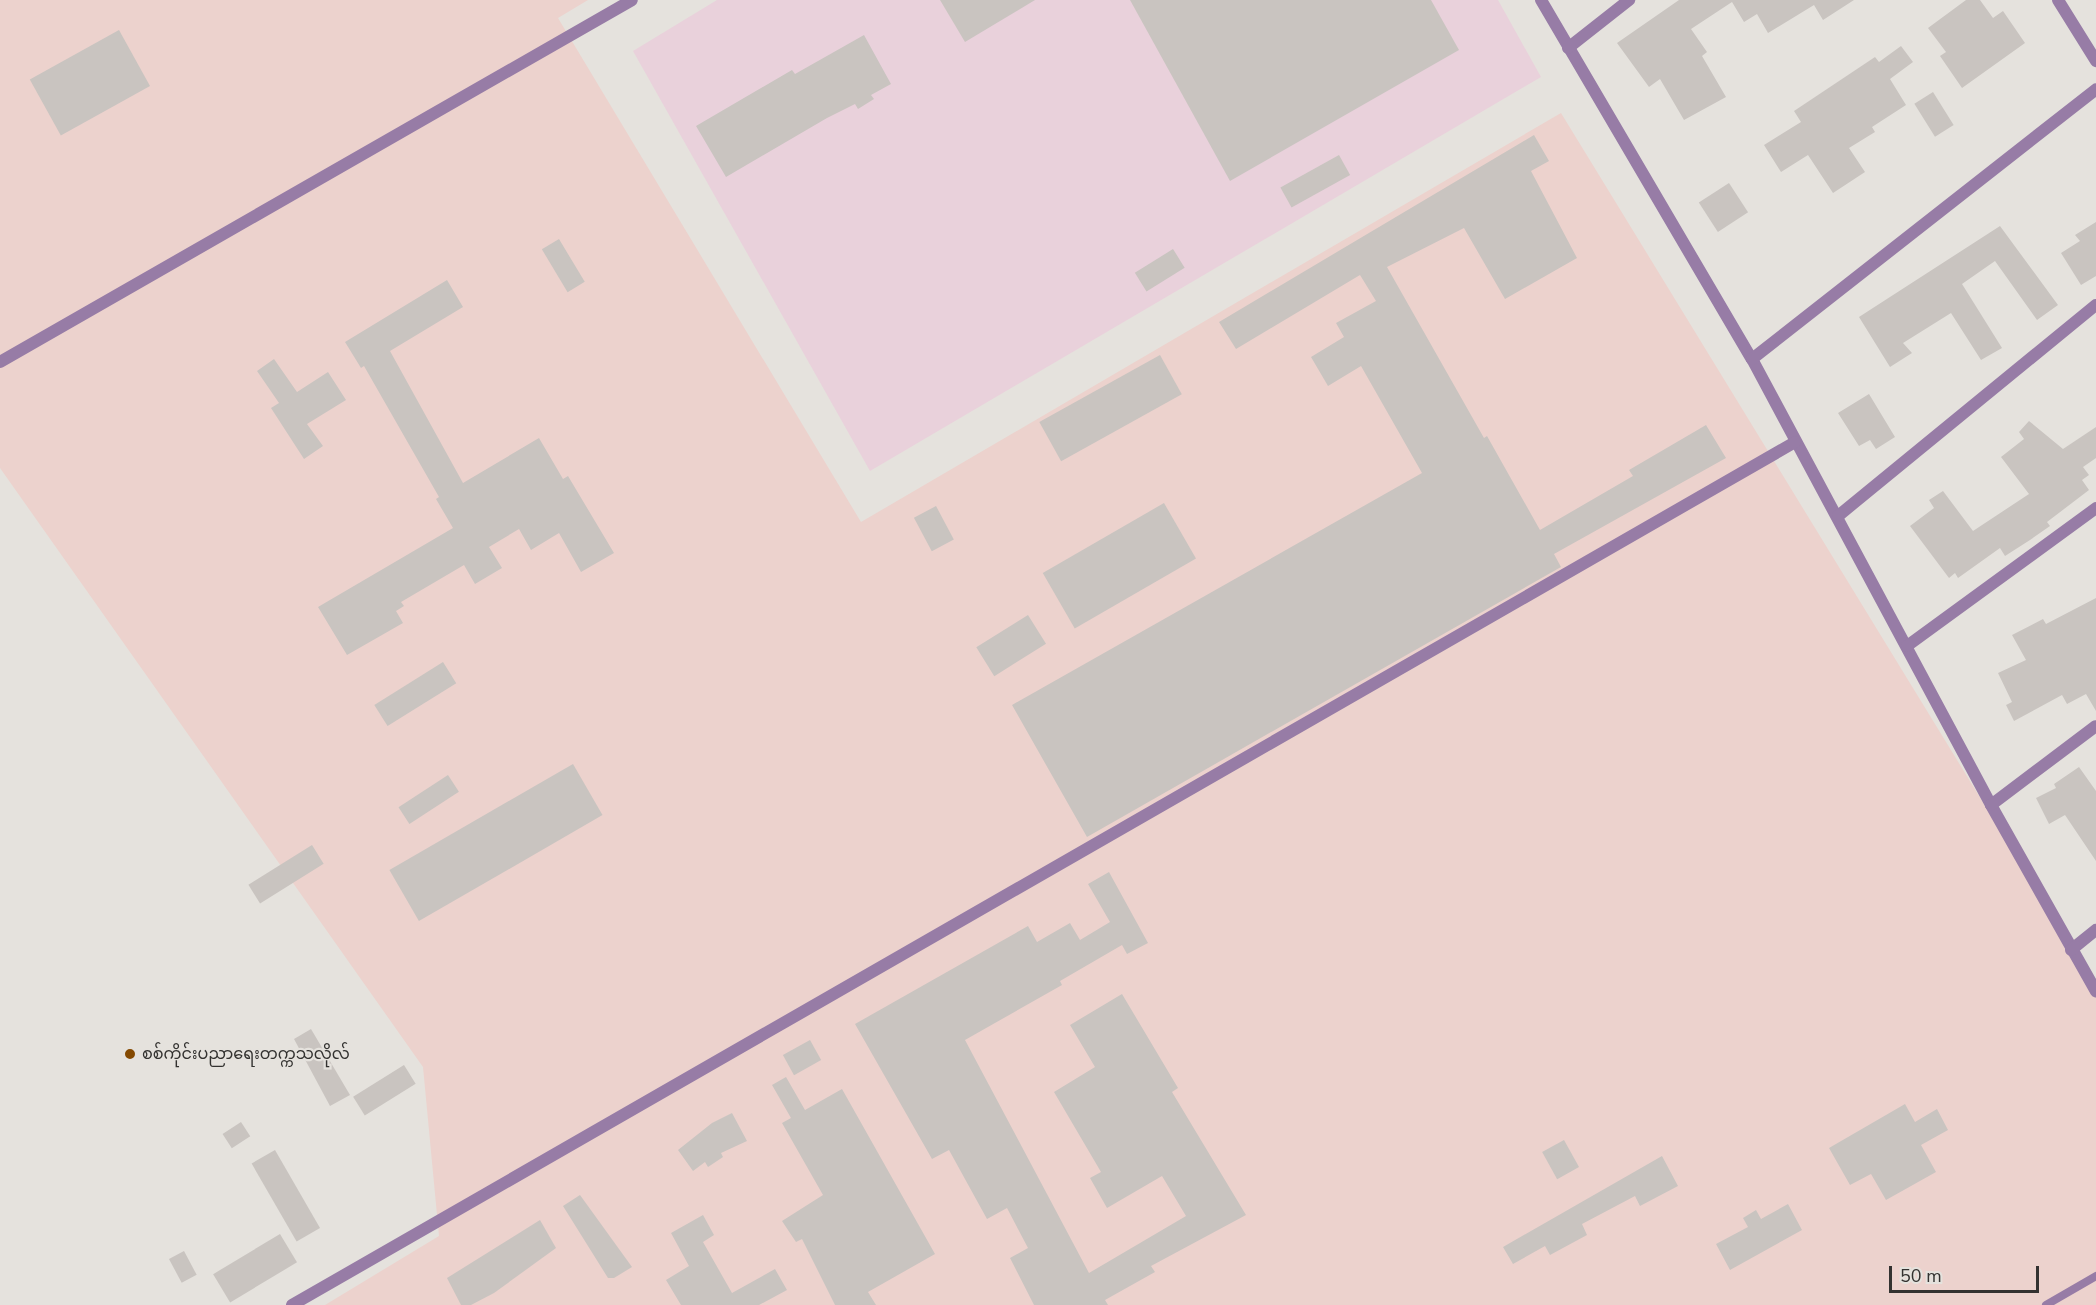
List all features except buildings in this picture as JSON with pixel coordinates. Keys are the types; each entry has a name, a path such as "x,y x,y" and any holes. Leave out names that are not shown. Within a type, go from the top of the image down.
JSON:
{"street":[{"path":"0,362 632,0"},
{"path":"1541,0 1752,359 1795,442 1838,516 1991,806 2096,991"},
{"path":"1568,48 1629,0"},
{"path":"2058,0 2096,61"},
{"path":"1752,359 2096,89"},
{"path":"1838,516 2096,305"},
{"path":"292,1305 1795,442"},
{"path":"1907,646 2096,508"},
{"path":"1991,806 2096,726"},
{"path":"2071,950 2096,930"}],"lane":[{"path":"2046,1305 2096,1276"}],"shaded area":[{"path":"0,0 588,0 558,18 861,522 1561,113 2096,987 2096,1305 325,1305 439,1236 423,1067 0,468"},
{"path":"717,0 1498,0 1541,77 870,471 633,51"}],"place":[{"name":"စစ်ကိုင်းပညာရေးတက္ကသလိုလ်","path":"130,1054"}]}
